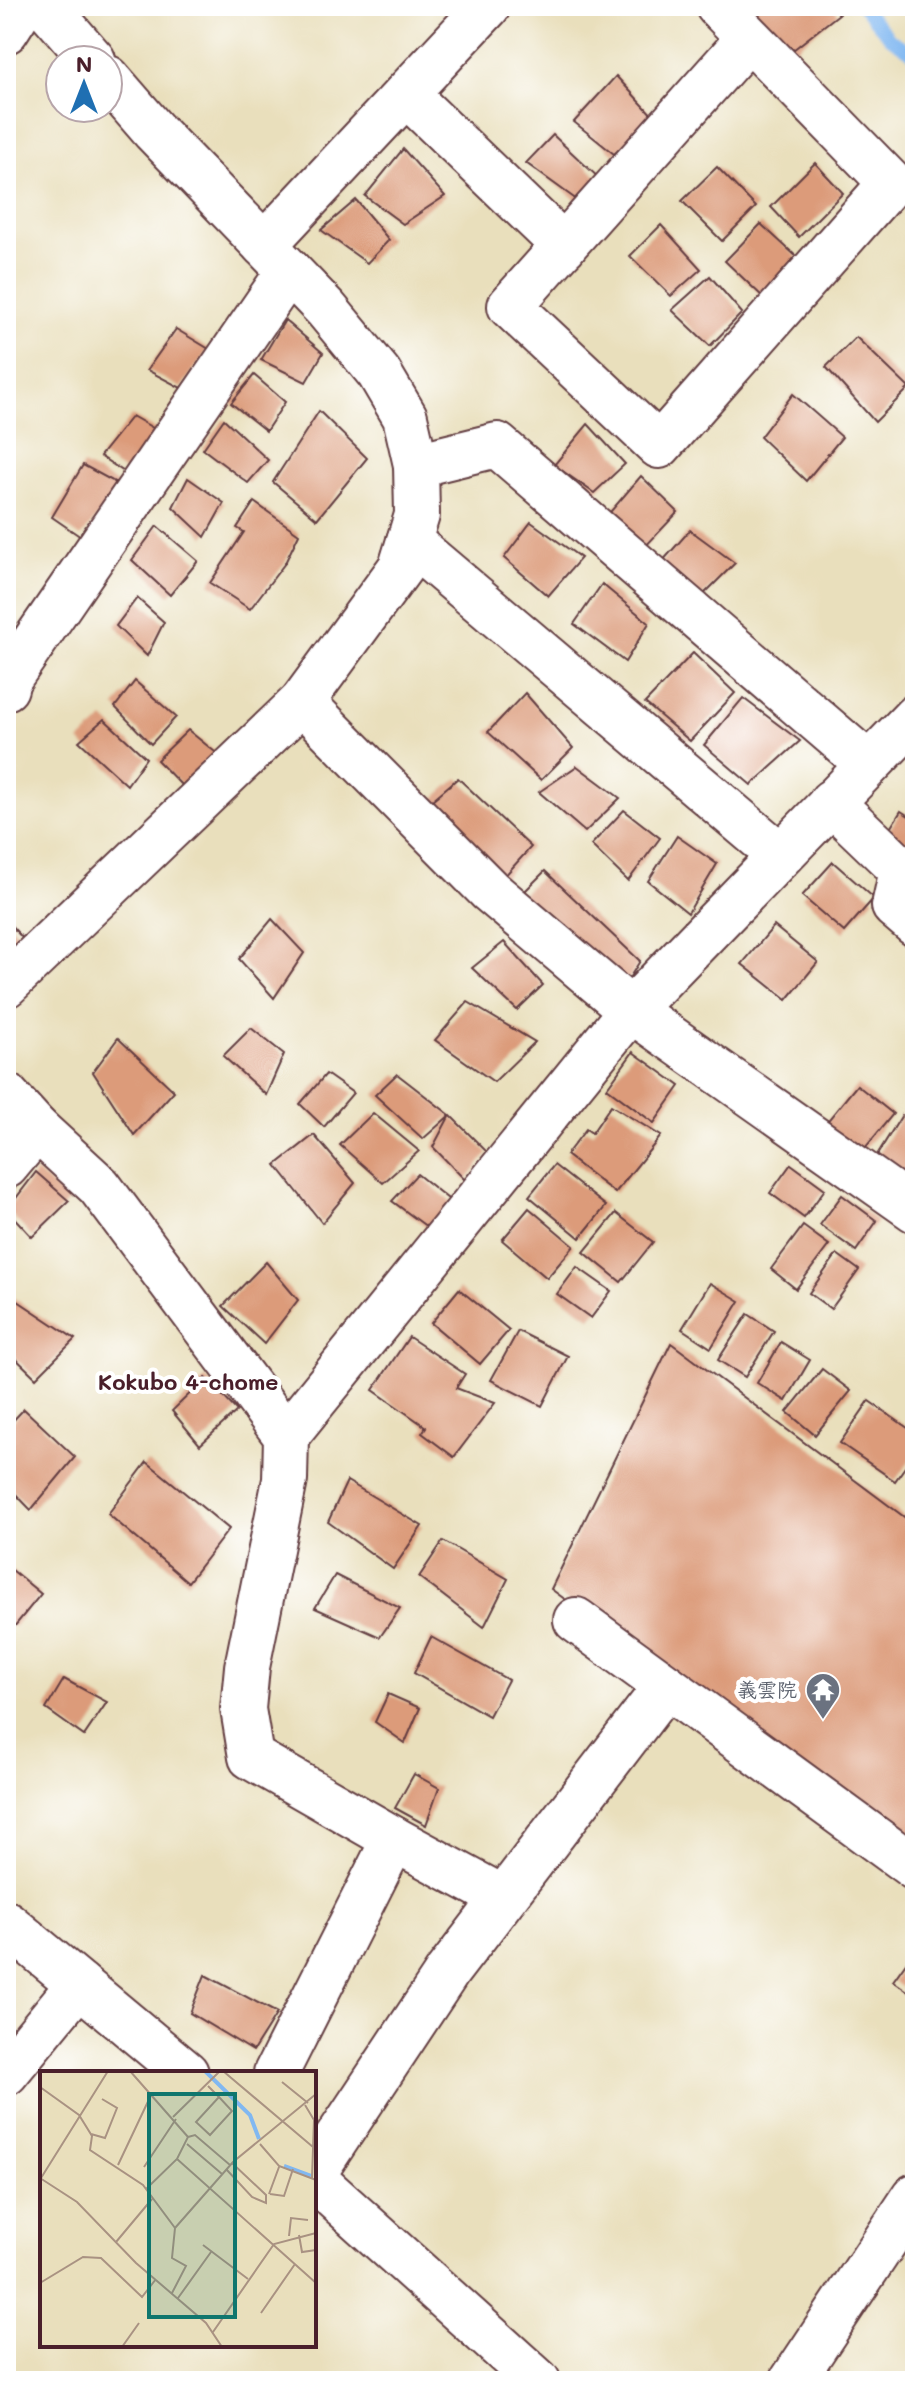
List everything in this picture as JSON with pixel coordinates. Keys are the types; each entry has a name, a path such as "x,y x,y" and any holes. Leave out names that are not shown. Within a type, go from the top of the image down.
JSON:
{"street":[{"path":"6,31 22,6"},
{"path":"46,6 79,44"},
{"path":"6,688 8,680 276,258 406,94 488,6"},
{"path":"718,6 891,183 659,446 510,306 749,38"},
{"path":"406,94 564,246"},
{"path":"6,985 302,702 401,567 417,515 416,465 405,417 379,373 326,309 124,96"},
{"path":"416,465 497,445 896,747 831,802 631,1010 286,1436 285,1480 247,1667 243,1709 251,1757 503,1898"},
{"path":"409,541 780,855"},
{"path":"302,702 490,891 631,1010 915,1210"},
{"path":"831,802 902,870 894,906 915,924"},
{"path":"6,1095 37,1129 99,1186 286,1436"},
{"path":"6,1166 37,1129"},
{"path":"576,1620 915,1868"},
{"path":"316,2173 448,1971 666,1686"},
{"path":"277,2071 394,1839"},
{"path":"6,1923 184,2071"},
{"path":"6,2073 79,1984"},
{"path":"316,2178 538,2381"},
{"path":"792,2381 915,2196"}],"building":[{"path":"744,6 831,6 839,14 793,50"},
{"path":"616,76 655,118 614,154 574,122"},
{"path":"553,135 601,180 581,203 526,163"},
{"path":"403,149 445,196 403,224 365,196"},
{"path":"815,163 843,193 799,237 771,207"},
{"path":"717,167 756,207 722,241 682,201"},
{"path":"356,200 389,240 367,263 321,230"},
{"path":"761,224 798,258 764,298 725,261"},
{"path":"661,225 701,269 671,296 630,256"},
{"path":"710,276 742,313 710,346 672,310"},
{"path":"285,320 323,353 306,382 261,360"},
{"path":"176,329 209,349 181,388 147,370"},
{"path":"856,337 909,388 875,422 826,367"},
{"path":"254,375 285,402 266,431 231,403"},
{"path":"793,394 842,437 806,481 760,437"},
{"path":"319,411 367,458 317,519 273,482"},
{"path":"132,416 160,432 132,477 100,456"},
{"path":"224,419 268,460 248,483 203,449"},
{"path":"588,424 625,464 594,493 554,465"},
{"path":"83,465 122,486 81,537 52,517"},
{"path":"641,476 678,512 643,549 605,518"},
{"path":"188,478 224,503 205,537 173,507"},
{"path":"254,502 299,534 285,563 250,609 210,583 244,532 237,528"},
{"path":"531,522 581,558 548,596 504,558"},
{"path":"157,526 198,561 170,595 132,560"},
{"path":"690,530 735,563 700,598 661,563"},
{"path":"602,584 649,623 625,662 574,624"},
{"path":"137,598 164,622 147,656 116,626"},
{"path":"693,653 735,693 690,741 645,703"},
{"path":"135,681 176,717 151,744 115,707"},
{"path":"525,693 573,748 541,780 488,732"},
{"path":"743,698 800,741 751,785 704,745"},
{"path":"104,719 146,758 127,785 79,741"},
{"path":"188,730 220,756 186,790 157,760"},
{"path":"577,766 620,798 585,832 539,792"},
{"path":"458,778 531,847 502,879 425,806"},
{"path":"624,810 660,838 628,881 591,845"},
{"path":"901,811 915,820 915,853 884,838"},
{"path":"677,836 717,864 688,913 648,881"},
{"path":"833,862 874,898 844,932 802,896"},
{"path":"545,871 640,961 626,983 519,897"},
{"path":"272,919 304,953 274,998 239,959"},
{"path":"6,920 26,942 6,959"},
{"path":"774,926 818,962 787,1000 742,964"},
{"path":"504,942 543,985 517,1010 472,968"},
{"path":"468,1002 535,1042 494,1082 435,1040"},
{"path":"251,1028 284,1054 266,1095 223,1056"},
{"path":"118,1038 174,1091 134,1135 93,1072"},
{"path":"633,1052 680,1086 654,1123 607,1088"},
{"path":"326,1074 353,1093 324,1127 300,1104"},
{"path":"397,1074 450,1115 423,1139 375,1095"},
{"path":"857,1085 893,1114 861,1153 825,1124"},
{"path":"611,1105 661,1136 615,1193 566,1155 586,1129 592,1133"},
{"path":"373,1113 419,1151 383,1183 340,1145"},
{"path":"450,1115 488,1153 466,1181 433,1147"},
{"path":"902,1115 915,1124 915,1164 904,1182 872,1163"},
{"path":"314,1135 355,1183 322,1223 276,1165"},
{"path":"791,1164 825,1189 804,1218 770,1193"},
{"path":"554,1165 606,1206 580,1238 529,1196"},
{"path":"36,1172 69,1201 32,1237 7,1210"},
{"path":"417,1174 453,1203 431,1230 392,1201"},
{"path":"842,1195 877,1221 856,1251 820,1225"},
{"path":"529,1208 574,1246 547,1278 502,1240"},
{"path":"616,1213 653,1242 621,1282 584,1252"},
{"path":"803,1226 829,1245 796,1289 771,1269"},
{"path":"837,1254 859,1270 831,1309 809,1293"},
{"path":"266,1262 298,1300 264,1344 223,1306"},
{"path":"577,1267 611,1291 591,1318 557,1294"},
{"path":"710,1283 740,1301 711,1348 682,1329"},
{"path":"459,1289 509,1330 480,1364 431,1323"},
{"path":"6,1293 75,1339 36,1378 6,1349"},
{"path":"748,1314 774,1331 745,1377 718,1360"},
{"path":"518,1331 568,1356 542,1406 491,1380"},
{"path":"409,1337 465,1374 456,1388 495,1403 454,1457 422,1433 426,1427 373,1390"},
{"path":"781,1342 810,1360 786,1401 757,1383"},
{"name":"義雲院","path":"671,1343 915,1525 914,1856 551,1589"},
{"path":"822,1369 851,1391 815,1435 787,1412"},
{"path":"206,1378 237,1411 200,1445 172,1411"},
{"path":"869,1401 915,1433 915,1453 895,1481 840,1443"},
{"path":"24,1409 75,1457 31,1510 6,1484 6,1428"},
{"path":"147,1462 229,1529 188,1582 108,1514"},
{"path":"347,1481 422,1526 393,1569 328,1522"},
{"path":"443,1541 508,1579 484,1627 419,1577"},
{"path":"6,1565 41,1594 14,1627 6,1620"},
{"path":"335,1575 400,1608 380,1637 315,1608"},
{"path":"431,1637 508,1680 489,1716 414,1673"},
{"path":"64,1679 107,1702 84,1736 46,1709"},
{"path":"388,1694 420,1708 405,1743 375,1722"},
{"path":"414,1774 439,1788 426,1825 395,1808"},
{"path":"915,1950 915,1996 893,1981"},
{"path":"205,1975 277,2013 253,2051 190,2013"}],"waterway":[{"path":"862,6 890,38 915,55"}],"place":[{"name":"義雲院","path":"823,1721"}],"district":[{"name":"Kokubo 4-chome","path":"188,1382"}]}
